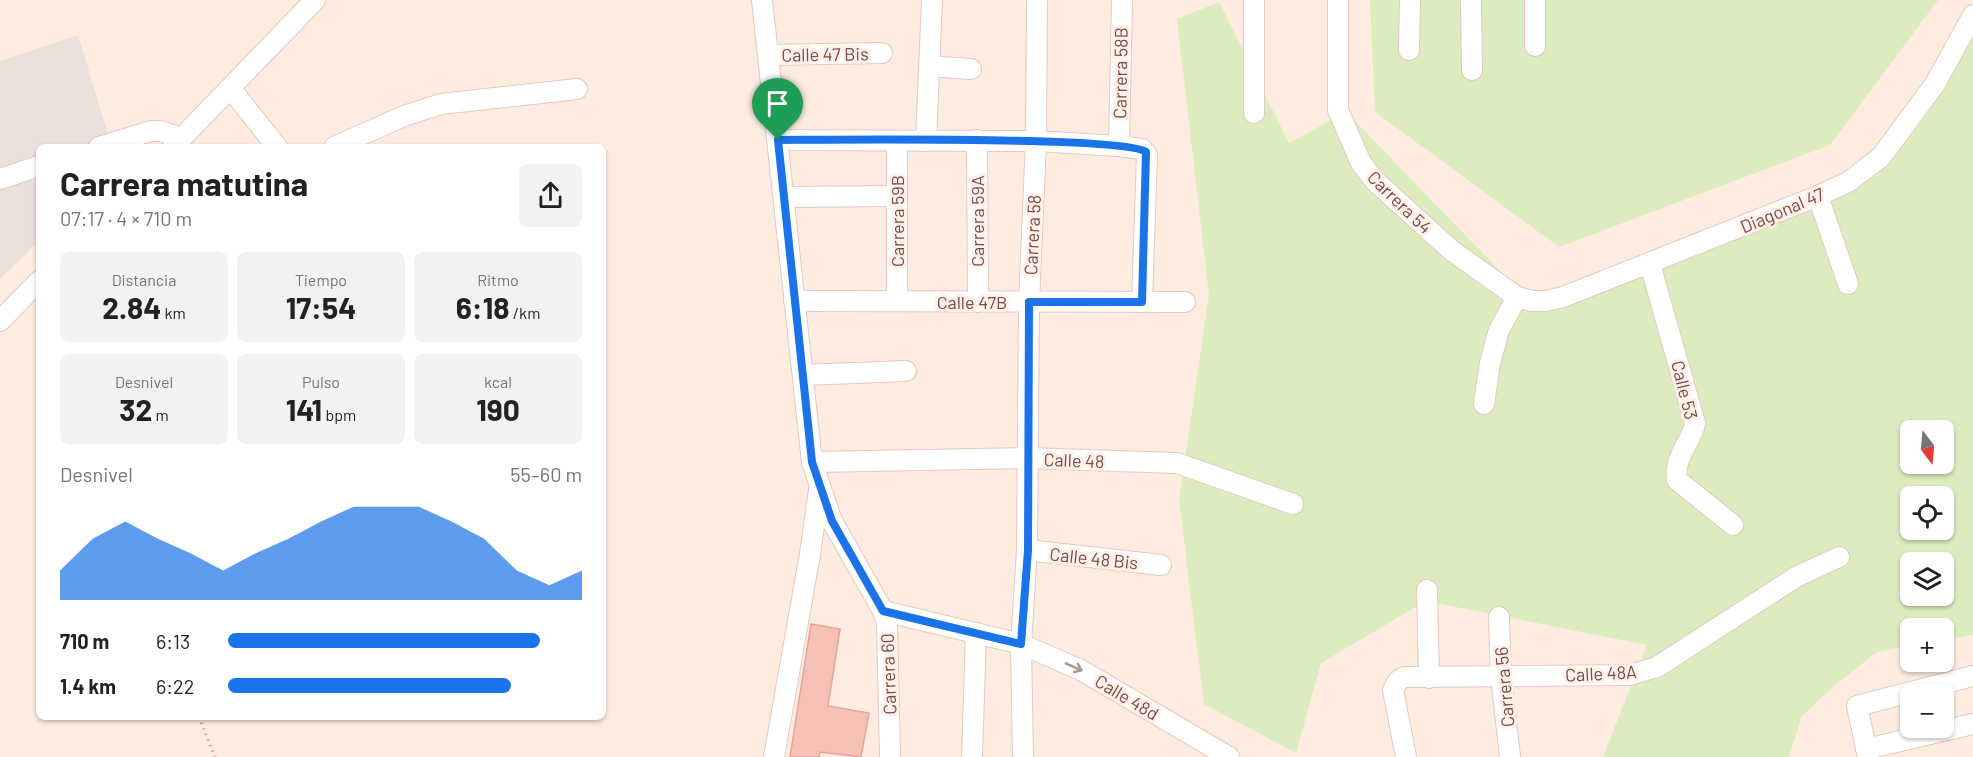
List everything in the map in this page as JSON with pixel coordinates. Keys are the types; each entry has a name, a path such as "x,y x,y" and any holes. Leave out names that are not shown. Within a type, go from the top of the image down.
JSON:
{"street":[{"name":"Carrera 60","path":"762,0 812,462 832,521 883,611 887,624 890,757"},
{"path":"926,141 932,0"},
{"name":"Carrera 58","path":"1023,757 1021,640 1028,550 1029,302 1036,141 1037,0"},
{"name":"Carrera 58B","path":"1119,146 1122,0"},
{"path":"1254,0 1254,114"},
{"name":"Carrera 54","path":"1338,0 1338,110 1361,163 1375,182 1451,250 1517,297"},
{"path":"1409,50 1410,0"},
{"path":"1471,0 1472,70"},
{"path":"1535,0 1535,46"},
{"path":"109,144 151,131 160,131 177,143 231,89 305,4"},
{"name":"Diagonal 47","path":"1517,297 1532,302 1563,297 1650,264 1848,182 1881,157 1935,84 1973,15"},
{"name":"Calle 47 Bis","path":"768,55 882,53"},
{"path":"929,66 971,69"},
{"path":"231,89 275,144"},
{"path":"341,144 404,116 441,104 577,89"},
{"path":"778,140 1036,141 1142,149 1147,155 1142,302"},
{"name":"Carrera 59A","path":"977,140 978,302"},
{"name":"Carrera 59B","path":"897,141 897,301"},
{"path":"0,179 36,167"},
{"path":"784,197 897,195"},
{"path":"1818,196 1848,284"},
{"name":"Calle 53","path":"1650,264 1695,423 1694,431 1679,459 1677,480 1733,525"},
{"path":"0,321 36,285"},
{"path":"1484,404 1490,363 1499,330 1517,297"},
{"name":"Calle 47B","path":"795,301 1185,302"},
{"path":"803,375 906,372"},
{"name":"Calle 48","path":"812,462 1027,458 1177,463 1293,504"},
{"path":"774,757 810,554 819,488"},
{"name":"Calle 48 Bis","path":"1028,550 1161,565"},
{"name":"Calle 48A","path":"1406,757 1393,690 1398,681 1404,677 1630,675 1644,672 1657,667 1796,577 1839,557"},
{"path":"1427,590 1429,678"},
{"path":"883,611 976,633 1052,642"},
{"name":"Carrera 56","path":"1499,617 1501,676 1510,757"},
{"path":"972,757 976,633"},
{"name":"Calle 48d","path":"1021,640 1081,670 1228,757"},
{"path":"1973,676 1857,706 1867,753 1973,724"}],"path":[{"path":"200,720 214,757"}],"shaded area":[{"path":"78,35 111,144 36,144 36,244 0,279 0,61"}],"green space":[{"path":"1370,0 1938,0 1830,145 1559,247 1375,112"},
{"path":"1219,2 1289,143 1346,112 1534,306 1650,266 1878,175 1973,23 1973,635 1954,638 1954,618 1900,618 1900,648 1877,652 1835,685 1802,716 1789,757 1603,757 1647,645 1426,601 1321,663 1296,753 1204,704 1179,500 1209,295 1177,19"}],"building":[{"path":"811,624 840,629 828,706 869,713 861,757 820,752 819,757 790,757"}],"route":[{"path":"778,140 1036,141 1119,146 1142,149 1146,152 1142,302 1029,302 1028,550 1021,644 883,611 832,521 812,462 778,140"}]}
